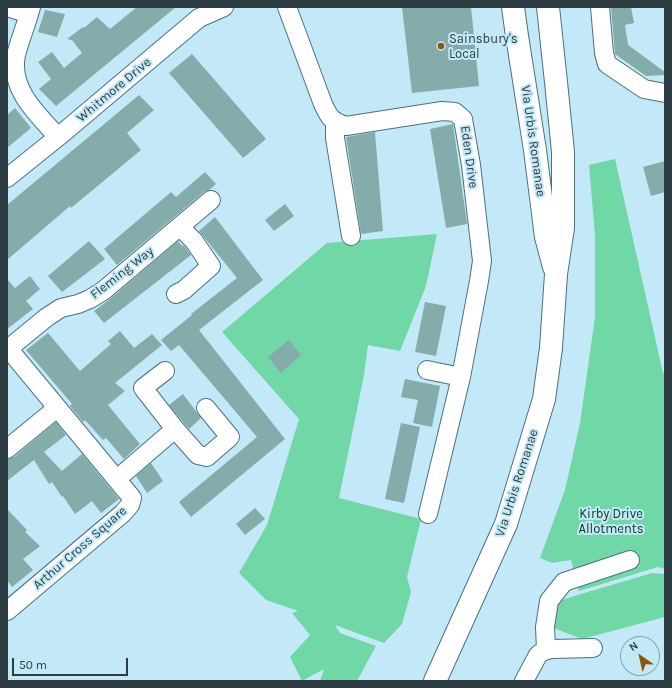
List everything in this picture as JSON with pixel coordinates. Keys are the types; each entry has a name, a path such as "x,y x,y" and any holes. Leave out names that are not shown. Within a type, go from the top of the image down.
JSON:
{"main road":[{"name":"Via Urbis Romanae","path":"513,7 535,150 546,237 556,274"},
{"name":"Via Urbis Romanae","path":"435,681 506,524 544,399 551,348 556,274 564,228 563,152 548,7"}],"street":[{"path":"7,7 30,11 16,55 12,81 34,111 58,137"},
{"name":"Whitmore Drive","path":"7,178 199,18 224,7"},
{"path":"287,7 323,104 328,115 335,122 335,138 351,236"},
{"path":"600,7 604,53 607,64 644,89 665,93"},
{"name":"Eden Drive","path":"335,122 346,126 442,111 455,112 463,119 471,165 482,261 462,378 428,514"},
{"name":"Fleming Way","path":"8,348 61,308 78,304 103,291 211,200"},
{"path":"176,294 184,290 211,266 202,255 194,241 180,227"},
{"name":"Arthur Cross Square","path":"8,348 132,498 130,505 123,512 8,609"},
{"path":"427,370 462,378"},
{"path":"165,371 143,388 198,455 207,457 230,437 206,408"},
{"path":"7,449 57,408"},
{"path":"117,479 176,429"},
{"path":"546,650 545,626 549,601 564,582 630,560"},
{"path":"524,681 541,652 546,650 593,648"}],"green space":[{"name":"Kirby Drive Allotments","path":"615,159 663,373 665,374 665,569 658,567 579,591 571,560 552,563 540,558 565,490 580,423 595,317 595,235 589,165"},
{"path":"437,234 426,286 400,351 368,345 364,375 339,498 421,519 407,577 411,592 402,624 384,643 335,625 340,633 376,646 357,681 320,681 324,669 302,681 290,657 310,635 292,613 298,611 266,600 239,573 267,525 299,419 222,332 327,243"},
{"path":"652,573 665,574 665,617 582,639 556,629 551,623 553,610 561,600"}],"building":[{"path":"137,7 176,7 56,106 39,89 51,79 38,62 52,52 64,68 82,53 72,40 67,39 97,17 110,29"},
{"name":"Sainsbury's Local","path":"402,7 471,7 479,86 412,93"},
{"path":"611,7 631,7 634,23 625,25 628,45 665,72 665,75 646,76 615,54"},
{"path":"45,10 65,14 57,37 38,32"},
{"path":"192,54 266,139 243,158 169,73"},
{"path":"139,95 154,110 127,133 141,150 71,208 70,206 7,260 7,205"},
{"path":"15,108 31,128 7,148 7,115"},
{"path":"453,124 467,224 446,228 430,129"},
{"path":"375,132 383,231 361,234 346,137"},
{"path":"665,161 665,192 651,196 643,167"},
{"path":"205,172 216,184 204,192 117,265 104,249 171,192 176,197"},
{"path":"285,204 294,216 274,231 265,220"},
{"path":"215,217 263,280 199,330 285,439 191,517 179,502 257,437 179,345 171,351 161,340 237,278 199,231"},
{"path":"89,241 105,259 62,292 48,276"},
{"path":"178,241 191,255 104,323 94,311"},
{"path":"30,276 40,289 26,301 33,309 7,329 7,279 15,288"},
{"path":"425,302 446,306 436,356 415,352"},
{"path":"120,331 134,348 152,334 162,345 115,383 125,391 108,405 140,444 124,459 106,438 103,440 85,420 83,422 70,406 72,404 26,350 48,333 80,371 111,344 108,341"},
{"path":"289,340 301,355 281,373 268,357"},
{"path":"405,379 440,386 432,427 413,423 418,400 401,397"},
{"path":"183,394 201,418 189,429 169,405"},
{"path":"56,422 66,435 44,452 62,471 82,454 119,499 101,513 92,501 75,514 52,482 49,484 34,460 7,481 7,459 14,457"},
{"path":"401,423 420,427 404,503 385,499"},
{"path":"151,463 163,481 147,493 136,476"},
{"path":"255,508 265,519 245,535 236,524"},
{"path":"7,509 27,530 25,532 40,546 23,559 33,570 12,587 7,580"}],"place":[{"name":"Sainsbury's Local","path":"441,46"}]}
